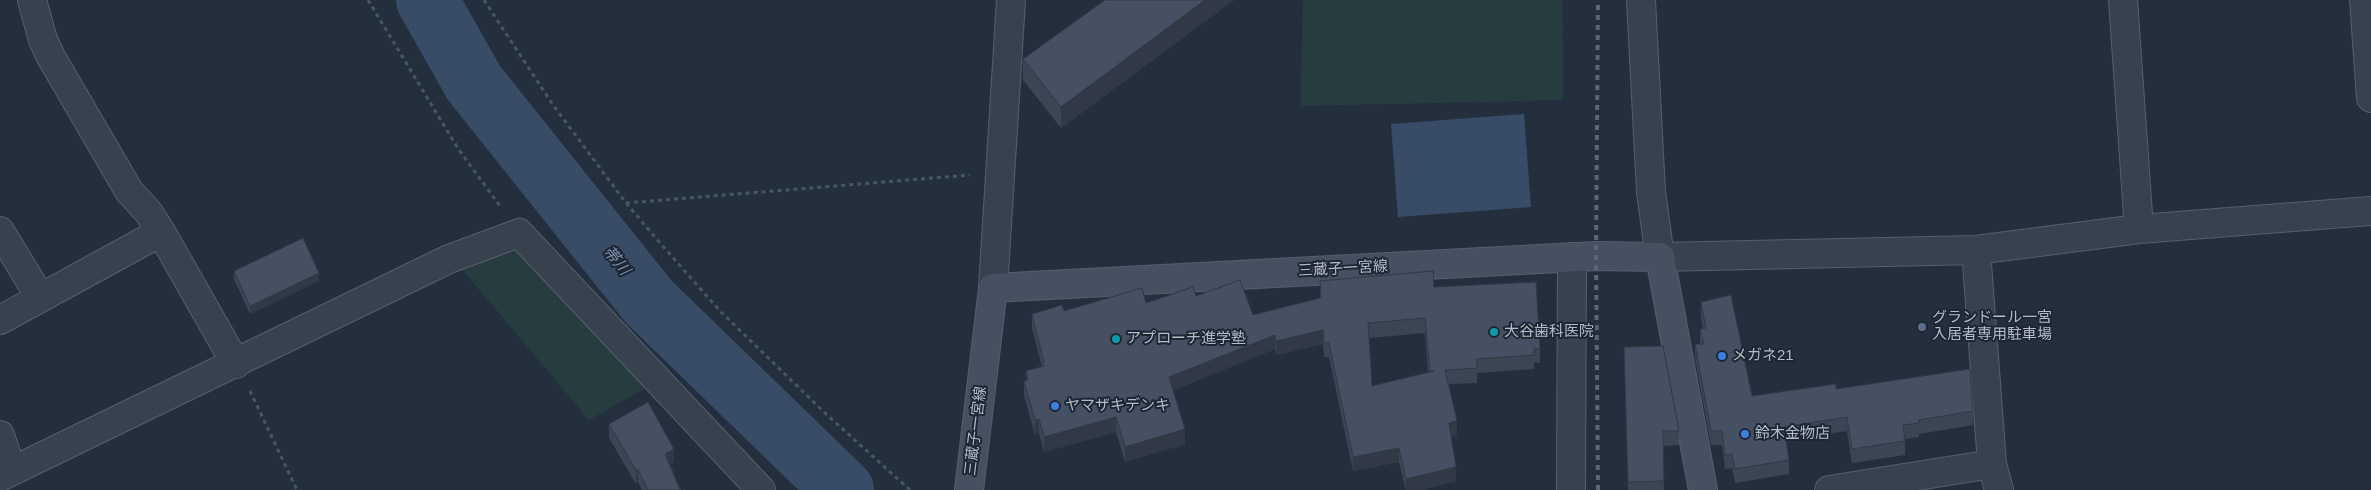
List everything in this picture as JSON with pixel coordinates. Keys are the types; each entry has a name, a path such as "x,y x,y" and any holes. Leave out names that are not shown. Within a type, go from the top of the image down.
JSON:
{"main road":[{"name":"三蔵子一宮線","path":"969,490 993,288 1572,257 1660,257"},
{"path":"1660,257 1703,490"}],"street":[{"path":"32,0 43,40 51,57 129,191 149,213 161,232 236,364"},
{"path":"993,288 1012,0"},
{"path":"1641,0 1651,192 1660,257 1976,250 2139,229 2371,211"},
{"path":"2123,0 2139,229"},
{"path":"2364,0 2371,98"},
{"path":"0,231 40,297"},
{"path":"0,320 40,297 121,256 161,232"},
{"path":"0,434 6,474 449,259 519,233 761,490"},
{"path":"1829,490 1995,477 1976,250"},
{"path":"1571,490 1572,257"}],"path":[{"path":"368,0 458,150 519,233"},
{"path":"484,0 553,105 626,203 721,312 826,414 910,490"},
{"path":"626,203 1000,172"},
{"path":"236,364 297,490"}],"green space":[{"path":"1303,0 1562,0 1563,100 1301,106"},
{"path":"518,246 651,385 589,420 461,268"}],"water":[{"path":"1524,114 1531,207 1398,217 1391,124"}],"building":[{"path":"1105,0 1205,0 1061,107 1023,59"},
{"path":"303,238 319,273 250,306 234,271"},
{"path":"1433,271 1434,287 1536,282 1540,349 1534,348 1534,355 1477,359 1477,368 1445,370 1457,421 1449,423 1456,467 1406,479 1399,448 1353,457 1329,343 1324,343 1323,330 1276,341 1275,335 1169,377 1185,429 1125,447 1116,417 1044,437 1039,419 1035,420 1024,381 1028,380 1026,371 1044,366 1042,362 1044,362 1032,314 1062,305 1064,311 1142,288 1146,303 1193,287 1196,296 1240,280 1253,315 1321,298 1320,281","holes":["1425,318 1430,371 1434,371 1372,386 1368,323"]},
{"path":"1731,295 1752,396 1836,384 1836,389 1970,369 1973,411 1919,420 1919,423 1903,425 1905,441 1852,449 1847,417 1784,427 1789,460 1735,469 1732,454 1725,455 1722,431 1711,431 1695,344 1704,344 1700,329 1706,328 1701,302"},
{"path":"1663,346 1679,431 1663,431 1664,481 1628,482 1624,347"},
{"path":"648,402 674,449 665,454 680,490 648,490 638,469 636,470 609,424"}],"waterway":[{"name":"帯川","path":"427,0 474,83 649,302 843,490"}],"railway":[{"path":"1598,0 1596,256 1598,490"}],"place":[{"name":"グランドール一宮 入居者専用駐車場","path":"1922,327"},
{"name":"大谷歯科医院","path":"1494,332"},
{"name":"アプローチ進学塾","path":"1116,339"},
{"name":"メガネ21","path":"1722,356"},
{"name":"ヤマザキデンキ","path":"1055,406"},
{"name":"鈴木金物店","path":"1745,434"}]}
